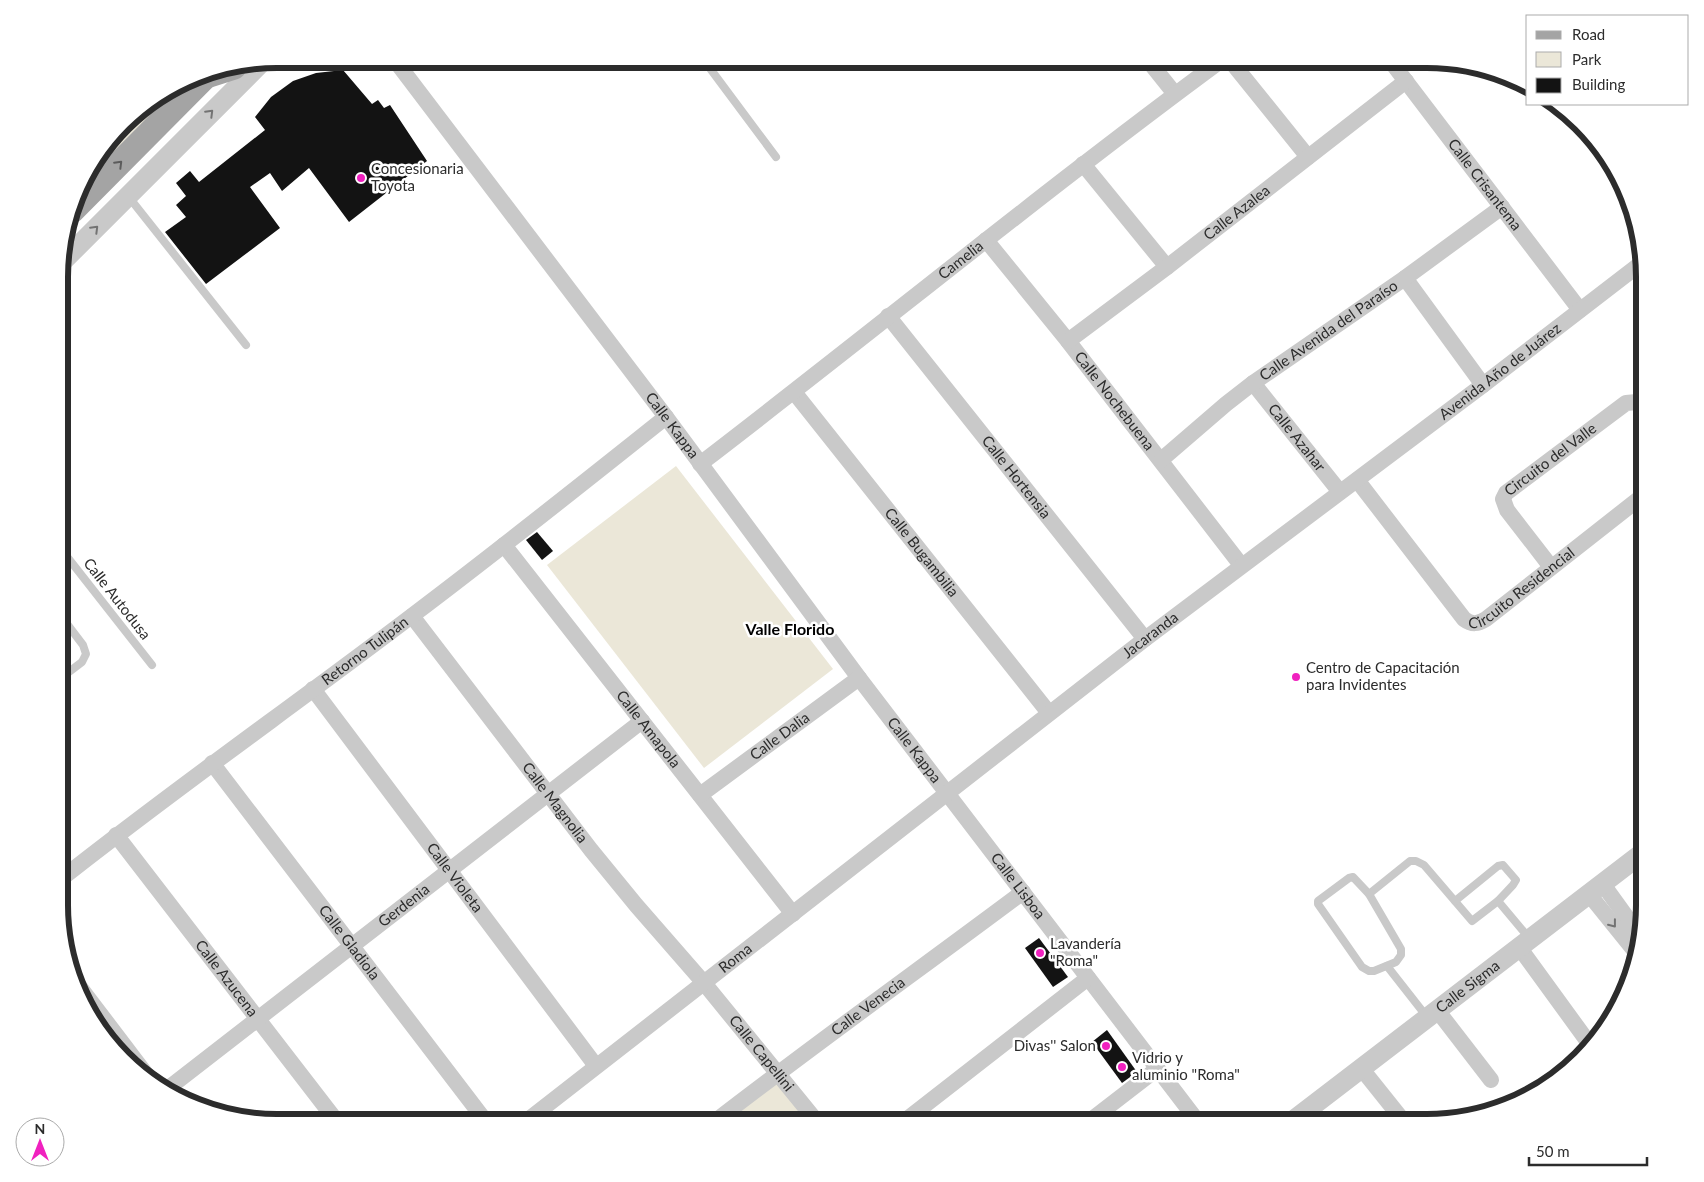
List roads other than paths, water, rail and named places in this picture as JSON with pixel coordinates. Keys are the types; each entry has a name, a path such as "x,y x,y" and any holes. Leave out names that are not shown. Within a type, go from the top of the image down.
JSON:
{"main road":[{"path":"82,201 200,82"}],"street":[{"name":"Calle Kappa","path":"401,68 666,417 946,793"},
{"path":"1154,68 1175,94"},
{"name":"Camelia","path":"700,464 1083,164 1211,68"},
{"path":"1236,68 1308,157"},
{"name":"Calle Crisantema","path":"1396,68 1580,310"},
{"path":"69,255 255,69"},
{"name":"Calle Azalea","path":"1068,341 1406,82"},
{"path":"1083,164 1167,267"},
{"name":"Calle Avenida del Paraíso","path":"1161,460 1253,383 1405,278 1502,206"},
{"name":"Calle Nochebuena","path":"986,240 1068,341 1241,565"},
{"name":"Avenida Año de Juárez","path":"1356,480 1636,267"},
{"path":"1405,278 1483,385"},
{"name":"Calle Hortensia","path":"888,316 1145,639"},
{"name":"Calle Azahar","path":"1253,383 1340,492"},
{"name":"Calle Bugambilia","path":"794,392 1049,713"},
{"name":"Circuito del Valle","path":"1552,566 1506,510 1503,499 1506,493 1626,403 1636,402"},
{"name":"Retorno Tulipán","path":"68,873 116,835 412,616 666,417"},
{"name":"Jacaranda","path":"946,793 1241,565 1356,480"},
{"name":"Circuito Residencial","path":"1356,480 1464,619 1468,622 1479,623 1636,501"},
{"name":"Calle Amapola","path":"504,545 793,914"},
{"name":"Calle Magnolia","path":"412,616 548,794 636,905 704,984"},
{"name":"Calle Dalia","path":"700,795 859,678"},
{"name":"Calle Violeta","path":"312,689 596,1066"},
{"name":"Gerdenia","path":"172,1086 642,721"},
{"name":"Calle Gladiola","path":"212,764 480,1114"},
{"name":"Calle Lisboa","path":"946,793 1192,1114"},
{"name":"Roma","path":"535,1114 946,793"},
{"name":"Calle Azucena","path":"116,835 331,1114"},
{"name":"Calle Sigma","path":"1302,1114 1636,858"},
{"path":"1595,888 1635,931"},
{"path":"1595,888 1632,945"},
{"name":"Calle Venecia","path":"725,1114 777,1073 883,997 1023,892"},
{"path":"1524,942 1587,1040"},
{"path":"914,1114 1088,978"},
{"name":"Calle Capellini","path":"704,984 811,1114"},
{"path":"92,1003 133,1057"},
{"path":"1432,1014 1491,1080"},
{"path":"1361,1068 1398,1114"},
{"path":"1099,1114 1157,1069"}],"lane":[{"path":"710,68 776,157"},
{"path":"128,196 246,345"},
{"name":"Calle Autodusa","path":"68,558 152,665"},
{"path":"68,626 86,650 86,654 82,662 68,670"},
{"path":"1369,894 1400,868 1410,861 1416,861 1424,865 1472,921 1514,886 1516,880 1503,865 1498,866 1455,900"},
{"path":"1349,878 1357,880 1369,894 1402,949 1401,955 1396,962 1387,966 1374,971 1368,971 1362,967 1318,904 1318,901 1349,878"},
{"path":"1498,900 1524,942"},
{"path":"1387,966 1432,1014"}],"place":[{"name":"Concesionaria Toyota","path":"361,178"},
{"name":"Centro de Capacitación para Invidentes","path":"1296,677"},
{"name":"Lavandería \"Roma\"","path":"1040,953"},
{"name":"Divas'' Salon","path":"1106,1046"},
{"name":"Vidrio y aluminio \"Roma\"","path":"1122,1067"}],"district":[{"name":"Valle Florido","path":"790,629"}]}
